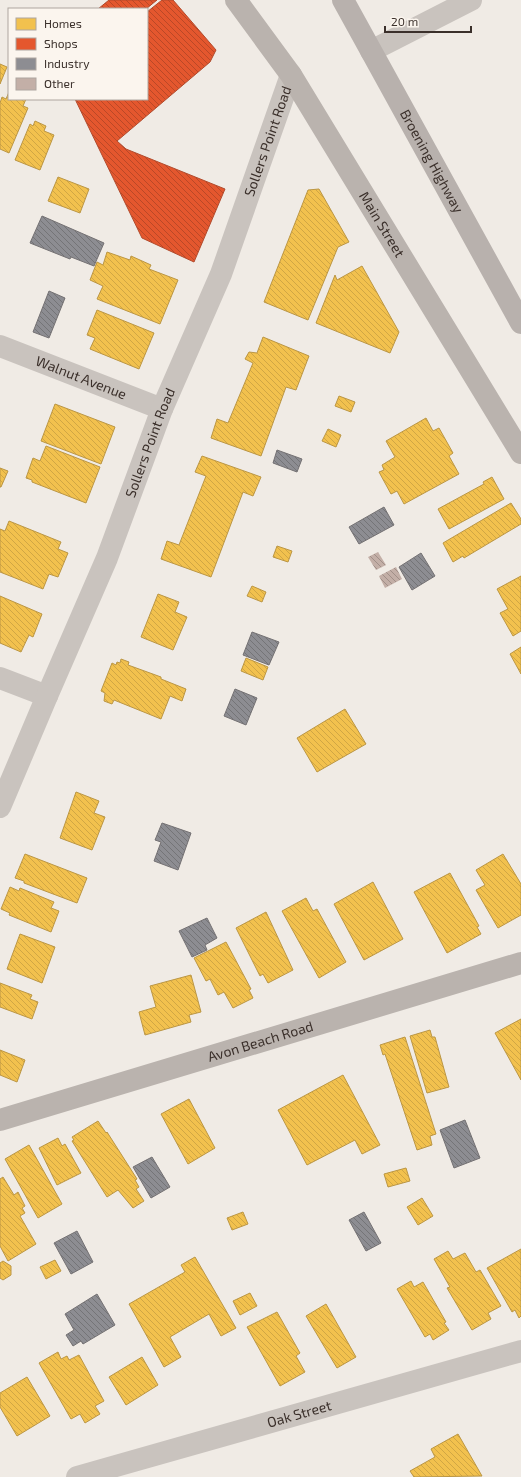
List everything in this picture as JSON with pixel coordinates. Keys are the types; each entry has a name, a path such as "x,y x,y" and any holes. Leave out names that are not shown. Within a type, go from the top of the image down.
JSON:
{"main road":[{"name":"Broening Highway","path":"343,0 521,323"}],"street":[{"name":"Main Street","path":"236,0 291,75 521,453"},
{"path":"371,51 471,0"},
{"name":"Sollers Point Road","path":"0,807 107,558 162,409 221,274 291,75"},
{"name":"Walnut Avenue","path":"0,346 162,409"},
{"path":"0,678 47,696"},
{"name":"Avon Beach Road","path":"0,1120 521,963"},
{"name":"Oak Street","path":"77,1477 521,1351"}],"building: Homes":[{"path":"0,64 7,67 0,84"},
{"path":"8,94 8,100 26,100 23,106 28,108 9,153 0,149 0,103 2,97 6,99"},
{"path":"35,121 46,126 44,131 54,135 40,170 15,160 30,124 33,126"},
{"path":"58,177 89,189 80,213 48,201"},
{"path":"319,189 349,242 338,247 308,320 264,302 308,190"},
{"path":"107,252 130,260 131,256 151,265 149,269 178,280 160,324 97,299 103,286 90,280 97,262 103,265"},
{"path":"362,266 399,332 390,353 316,323 335,275 337,280"},
{"path":"97,310 154,333 139,369 90,349 95,338 87,335"},
{"path":"263,337 309,356 296,390 286,387 261,456 211,438 217,419 228,423 253,363 245,359 249,352 257,353"},
{"path":"339,396 355,402 351,412 335,406"},
{"path":"55,404 115,427 101,464 41,441"},
{"path":"426,418 433,431 439,428 453,453 449,456 459,474 404,504 397,491 391,494 379,472 384,470 382,465 395,457 386,441"},
{"path":"328,429 341,435 336,447 322,441"},
{"path":"46,446 100,467 86,503 32,482 32,480 26,478 33,458 40,461"},
{"path":"202,456 261,477 253,496 243,492 211,577 161,559 167,541 179,545 206,476 195,472"},
{"path":"0,468 8,471 1,487 0,487"},
{"path":"492,477 504,499 449,529 438,509 484,484 483,482"},
{"path":"511,503 521,519 521,524 464,558 463,556 453,562 443,543"},
{"path":"9,521 61,542 58,549 68,553 58,577 49,574 43,589 0,572 0,529 5,531"},
{"path":"277,546 292,551 288,562 273,557"},
{"path":"521,576 521,631 513,636 500,613 508,609 497,589"},
{"path":"252,586 266,592 262,602 247,596"},
{"path":"158,594 179,602 175,612 187,617 173,650 141,637"},
{"path":"0,596 42,614 33,637 29,635 21,652 0,643"},
{"path":"521,647 521,674 510,654"},
{"path":"246,658 268,667 263,680 241,671"},
{"path":"121,659 129,662 128,665 161,677 161,679 186,689 182,701 170,696 161,719 114,700 112,704 104,701 105,693 101,691 112,663 116,665 117,662 120,663"},
{"path":"345,709 366,744 317,772 297,738"},
{"path":"76,792 99,801 94,813 105,817 92,850 60,838"},
{"path":"25,854 87,878 77,903 24,883 24,881 15,878"},
{"path":"503,854 521,884 521,915 498,928 476,890 485,885 476,870"},
{"path":"450,873 479,926 477,927 481,934 447,953 414,892"},
{"path":"373,882 403,939 364,960 334,904"},
{"path":"10,887 19,891 20,888 54,902 51,908 59,911 51,932 9,915 10,913 1,909"},
{"path":"306,898 313,911 317,909 346,962 319,978 282,911"},
{"path":"266,912 293,970 268,983 263,974 260,976 236,928"},
{"path":"20,934 55,947 42,983 7,969"},
{"path":"226,942 251,989 249,990 253,998 233,1008 224,992 218,995 210,979 206,981 194,958"},
{"path":"191,975 201,1012 189,1015 191,1022 145,1035 139,1012 156,1007 150,986"},
{"path":"0,983 32,995 30,999 38,1002 32,1019 0,1007"},
{"path":"521,1019 521,1080 495,1033"},
{"path":"430,1030 432,1037 435,1037 449,1087 427,1093 410,1036"},
{"path":"405,1037 436,1134 430,1136 432,1145 417,1150 385,1054 383,1055 380,1045"},
{"path":"0,1050 25,1060 17,1082 0,1075"},
{"path":"343,1075 380,1145 362,1154 355,1140 307,1165 278,1110"},
{"path":"189,1099 215,1148 188,1164 161,1114"},
{"path":"98,1121 106,1133 107,1132 137,1179 135,1180 139,1187 136,1189 144,1201 133,1208 118,1190 107,1197 72,1141 74,1140 72,1137"},
{"path":"58,1138 62,1146 65,1144 81,1173 57,1185 39,1148"},
{"path":"29,1145 62,1204 38,1218 5,1159"},
{"path":"406,1168 410,1181 388,1187 384,1174"},
{"path":"3,1177 14,1195 18,1192 25,1206 22,1208 25,1213 20,1216 36,1244 8,1261 0,1246 0,1179"},
{"path":"422,1198 433,1216 418,1225 407,1207"},
{"path":"243,1212 248,1224 232,1230 227,1218"},
{"path":"521,1249 521,1316 519,1318 515,1310 512,1312 487,1268"},
{"path":"448,1251 453,1259 465,1253 476,1272 480,1270 501,1306 488,1313 491,1319 472,1330 447,1288 450,1287 434,1259"},
{"path":"195,1257 236,1328 221,1336 209,1314 170,1337 181,1357 164,1367 129,1304 185,1272 181,1265"},
{"path":"55,1260 61,1271 46,1279 40,1267"},
{"path":"3,1261 11,1266 11,1275 3,1280 0,1278 0,1263"},
{"path":"411,1281 414,1287 423,1282 449,1330 433,1340 430,1334 425,1337 397,1289"},
{"path":"250,1293 257,1306 240,1315 233,1301"},
{"path":"326,1304 356,1357 337,1368 306,1316"},
{"path":"277,1312 300,1353 296,1356 305,1372 280,1386 247,1327"},
{"path":"58,1352 61,1359 67,1356 69,1360 79,1355 104,1401 95,1406 100,1414 85,1423 80,1414 71,1419 39,1363"},
{"path":"142,1357 158,1385 126,1405 109,1377"},
{"path":"27,1377 50,1416 17,1436 0,1407 0,1393"},
{"path":"458,1434 482,1476 414,1477 410,1471 435,1457 431,1449"}],"building: Shops":[{"path":"109,0 157,0 147,8 99,8"},
{"path":"162,0 173,0 216,50 210,62 117,141 126,149 225,189 194,262 142,238 75,100 148,100 148,11"}],"building: Industry":[{"path":"42,216 104,243 94,266 71,257 70,259 30,243"},
{"path":"49,291 65,298 49,338 33,332"},
{"path":"277,450 302,459 297,472 273,463"},
{"path":"384,507 394,525 359,544 349,527"},
{"path":"421,553 435,576 412,590 399,567"},
{"path":"252,632 279,642 269,665 243,655"},
{"path":"235,689 257,698 246,725 224,716"},
{"path":"162,823 191,833 178,870 154,861 161,842 155,840"},
{"path":"207,918 217,938 205,945 207,950 192,957 179,931"},
{"path":"465,1120 480,1158 454,1168 440,1130"},
{"path":"152,1157 170,1187 151,1198 133,1167"},
{"path":"364,1212 381,1243 366,1251 349,1220"},
{"path":"77,1231 93,1262 71,1274 54,1243"},
{"path":"97,1294 115,1325 83,1344 81,1341 73,1346 66,1335 74,1330 65,1314"}],"building: Other":[{"path":"378,552 386,565 376,570 368,557"},
{"path":"396,567 402,579 385,588 379,576"}]}
